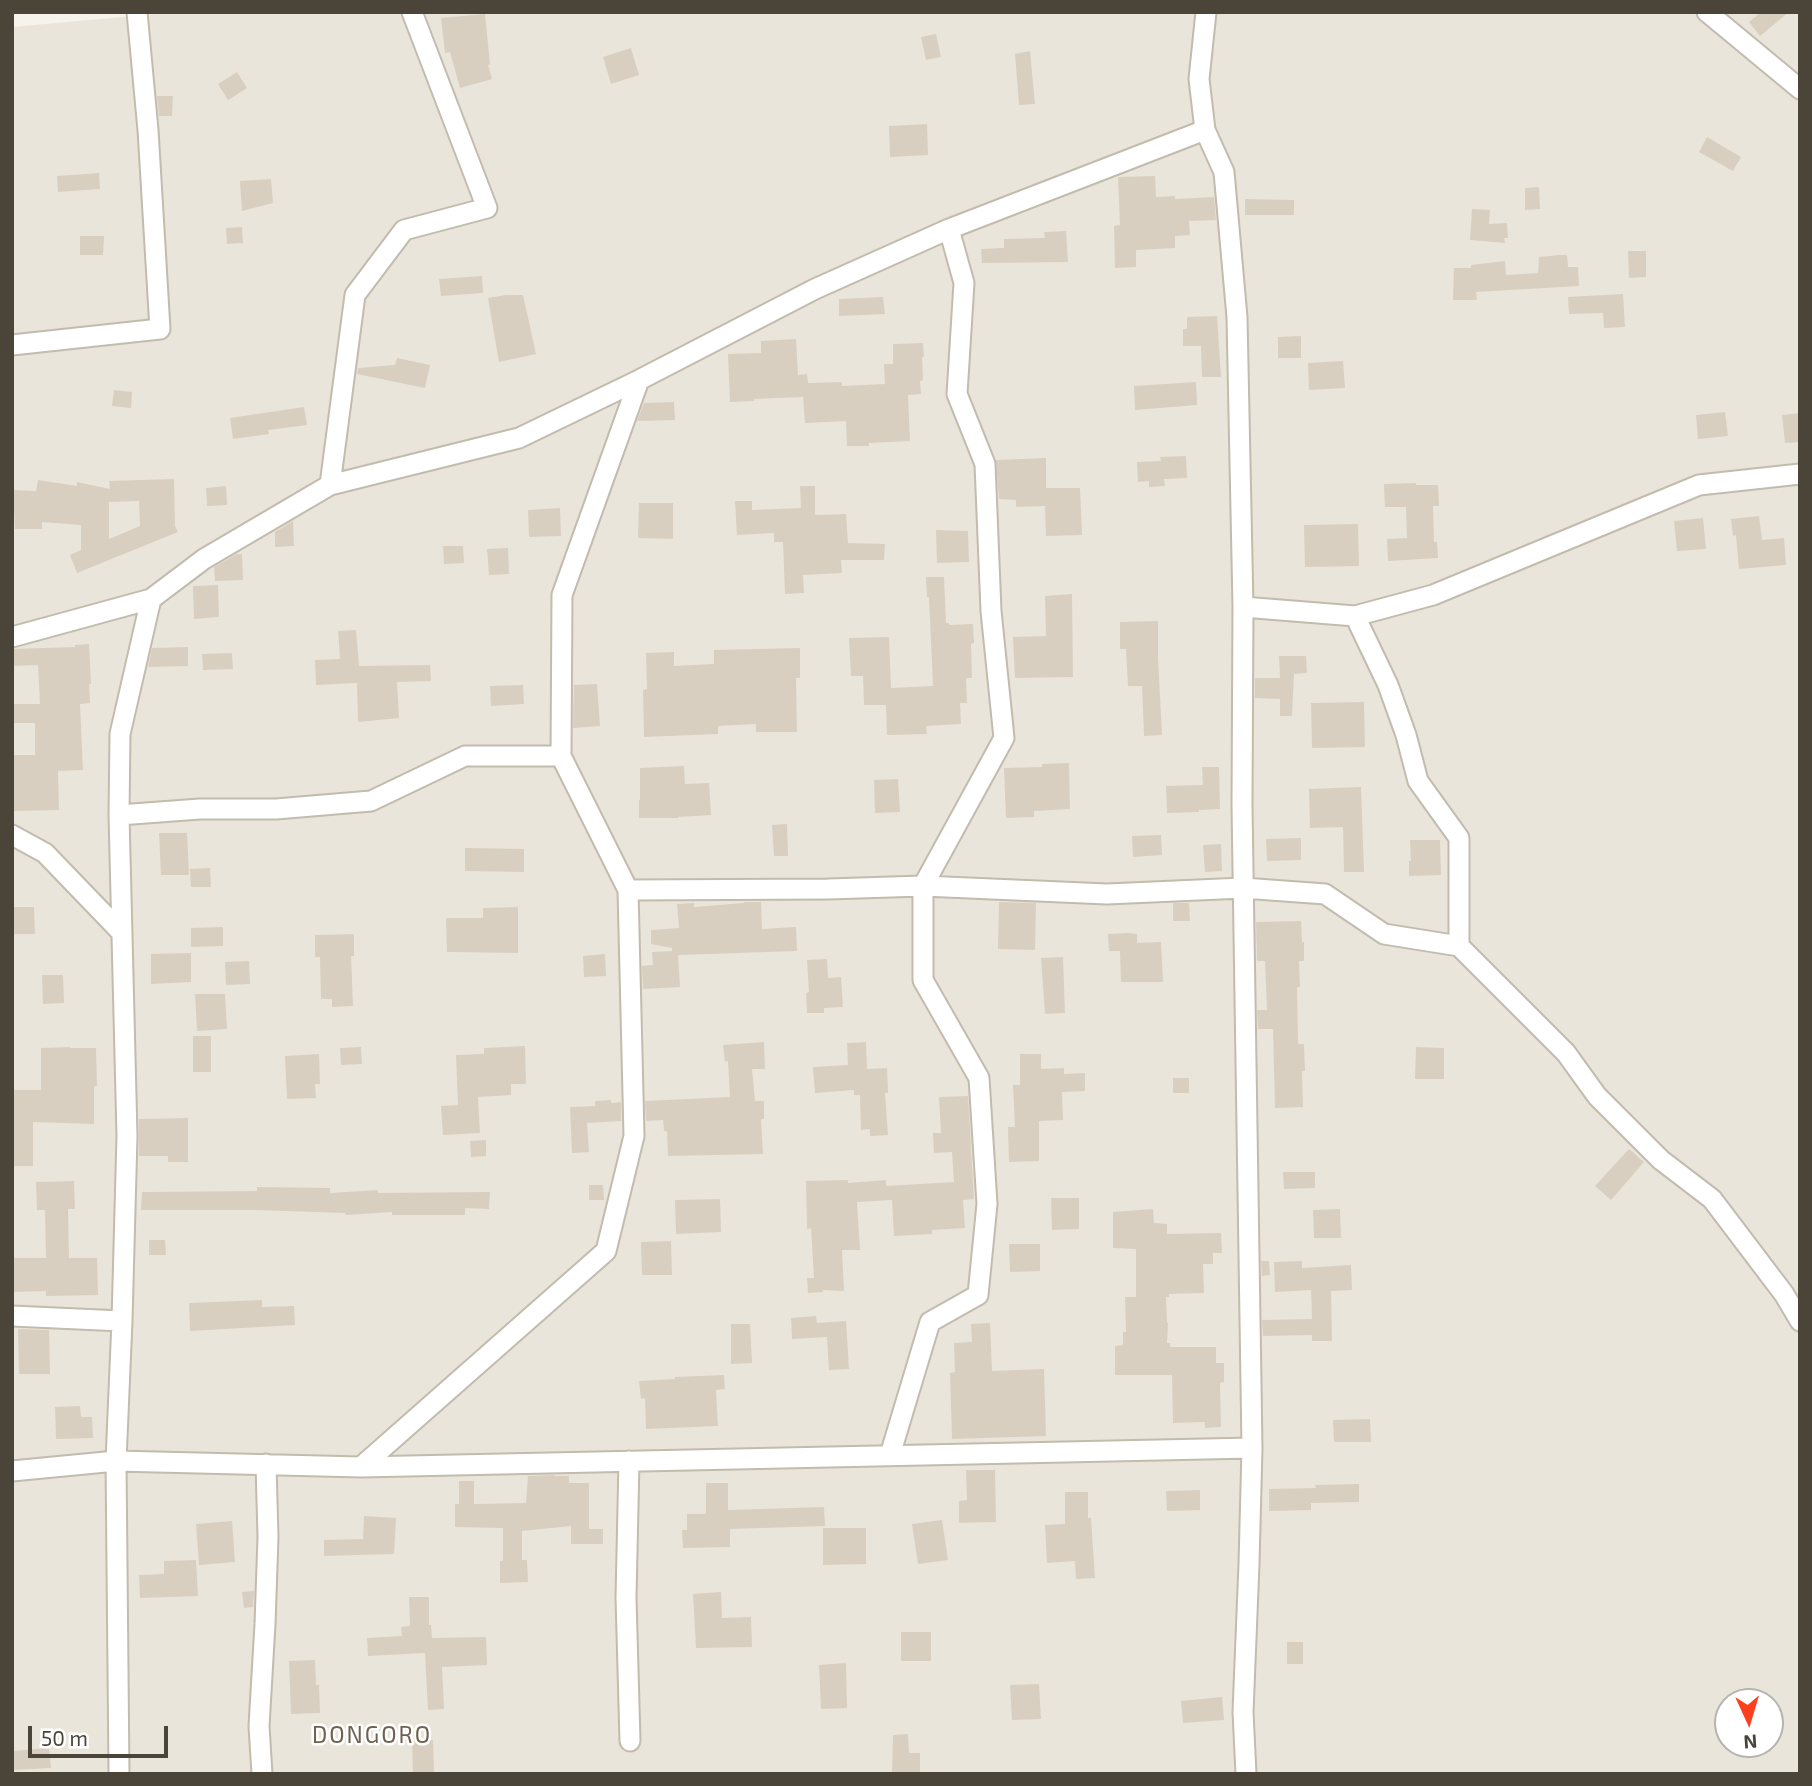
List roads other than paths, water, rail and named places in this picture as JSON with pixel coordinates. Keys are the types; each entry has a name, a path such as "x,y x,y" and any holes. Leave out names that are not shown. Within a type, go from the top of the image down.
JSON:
{"street":[{"path":"12,345 160,329 148,131 137,12"},
{"path":"330,485 355,295 404,230 486,208 412,12"},
{"path":"1206,12 1199,79 1205,131 1224,172 1237,317 1243,607 1243,888 1252,1448 1243,1712 1246,1774"},
{"path":"1707,12 1800,89"},
{"path":"12,637 151,599 204,559 330,485 519,438 639,380 815,289 949,229 1205,131"},
{"path":"890,1455 930,1322 978,1295 987,1204 979,1079 923,980 923,886 1004,738 990,611 985,464 957,394 964,283 949,229"},
{"path":"361,1467 607,1251 634,1136 628,890 561,756 562,595 639,380"},
{"path":"1243,607 1355,616 1433,595 1699,485 1800,474"},
{"path":"120,1774 116,1461 127,1136 119,815 120,734 151,599"},
{"path":"1355,616 1388,685 1406,735 1418,781 1459,838 1459,946"},
{"path":"119,815 200,809 276,809 370,801 465,756 561,756"},
{"path":"12,835 45,853 122,933"},
{"path":"628,890 923,886 1107,894 1243,888 1325,894 1384,934 1459,946 1566,1053 1597,1096 1661,1160 1712,1199 1784,1294 1800,1321"},
{"path":"12,1315 122,1321"},
{"path":"12,1471 116,1461 361,1467 1252,1448"},
{"path":"629,1461 626,1598 630,1741"},
{"path":"262,1774 259,1726 268,1536 266,1464"}],"district":[{"name":"DONGORO","path":"372,1735"}]}
